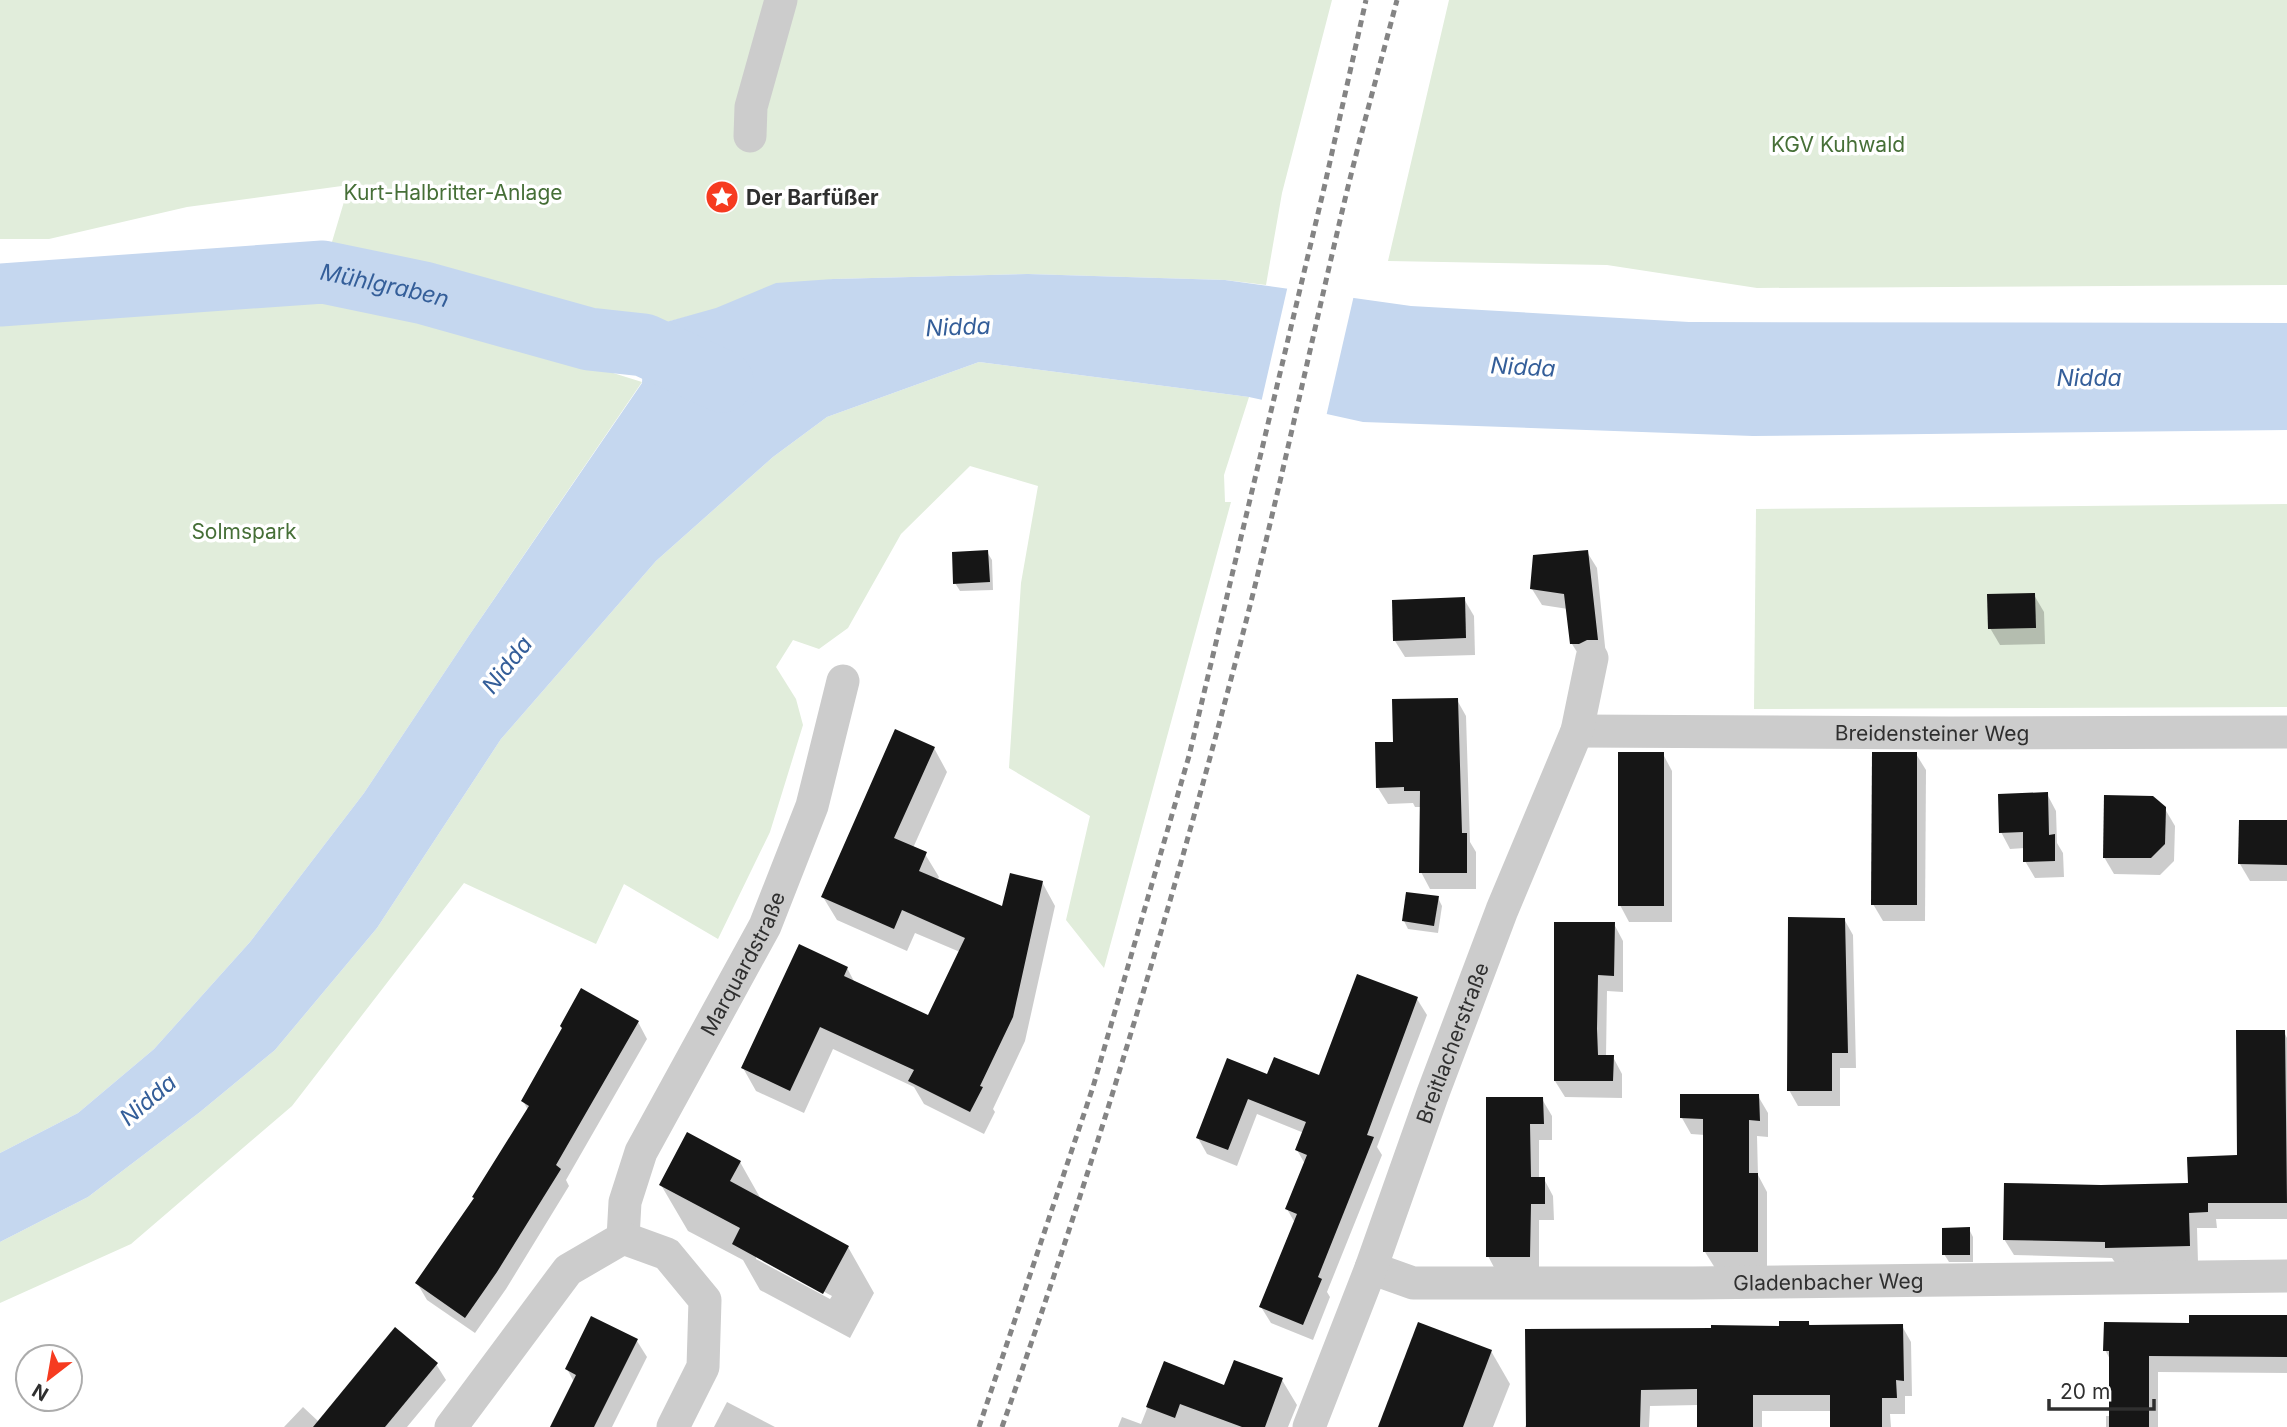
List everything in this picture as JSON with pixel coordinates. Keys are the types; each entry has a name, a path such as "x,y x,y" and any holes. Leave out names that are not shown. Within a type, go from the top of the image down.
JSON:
{"street":[{"path":"750,136 751,107 781,0"},
{"name":"Breitlacherstraße","path":"1308,1427 1371,1268 1502,910 1577,730 1592,658"},
{"name":"Marquardstraße","path":"623,1238 625,1202 641,1152 765,926 808,818 843,681"},
{"name":"Breidensteiner Weg","path":"1577,730 2287,732"},
{"path":"451,1427 568,1270 623,1238 667,1254 705,1300 703,1367 673,1427"},
{"name":"Gladenbacher Weg","path":"1371,1268 1413,1283 1692,1283 2287,1276"}],"green space":[{"name":"Kurt-Halbritter-Anlage","path":"0,0 1332,0 1282,193 1266,285 1225,280 1028,274 833,279 659,324 424,293 323,272 349,185 187,207 49,239 0,239"},
{"name":"KGV Kuhwald","path":"1449,0 2287,0 2287,285 1757,288 1607,265 1388,261"},
{"name":"Solmspark","path":"301,276 642,382 364,793 250,942 154,1049 78,1113 0,1153 0,322"},
{"path":"979,362 1249,397 1224,475 1225,502 1231,502 1104,968 1066,920 1090,816 1009,768 1021,583 1038,486 970,466 901,534 848,628 819,649 793,640 776,667 796,699 803,725 770,832 718,939 624,884 596,944 464,883 292,1106 131,1244 0,1303 0,1242 88,1197 200,1112 275,1050 377,928 501,739 656,561 773,457 827,417"},
{"path":"2287,504 2287,707 1754,709 1756,509"}],"water":[{"name":"Nidda","path":"1028,274 1225,280 1411,306 1689,322 2287,323 2287,430 1753,436 1363,422 1249,397 979,362 827,417 773,457 656,561 501,739 377,928 275,1050 200,1112 88,1197 0,1242 0,1153 78,1113 154,1049 250,942 364,793 642,383 644,345 659,324 716,308 776,283"}],"pier":[{"path":"1288,285 1354,295 1326,417 1261,403"}],"building":[{"path":"988,550 990,582 953,584 952,552"},
{"path":"1588,550 1598,640 1570,644 1564,594 1530,589 1533,555"},
{"path":"2035,593 2036,628 1988,629 1987,594"},
{"path":"1465,597 1466,638 1393,641 1392,600"},
{"path":"1458,698 1462,833 1467,833 1467,873 1419,873 1420,791 1404,791 1404,787 1376,788 1375,742 1393,742 1392,699"},
{"path":"895,729 935,747 894,838 927,852 919,871 1002,906 1010,873 1043,881 1013,1017 970,1112 908,1081 914,1070 820,1027 790,1091 741,1068 799,944 848,967 844,976 928,1015 965,938 902,910 894,929 821,897"},
{"path":"1618,752 1664,752 1664,906 1618,906"},
{"path":"1872,752 1917,752 1917,905 1871,905"},
{"path":"2048,792 2049,835 2055,834 2055,861 2023,862 2023,832 1999,833 1998,794"},
{"path":"2104,795 2153,796 2166,807 2165,844 2151,858 2103,858"},
{"path":"2239,820 2287,820 2287,865 2238,864"},
{"path":"1406,892 1439,896 1434,926 1402,921"},
{"path":"1788,917 1845,918 1848,1053 1832,1053 1832,1091 1787,1091"},
{"path":"1554,922 1615,922 1614,976 1598,975 1597,1029 1598,1055 1614,1055 1613,1081 1554,1081"},
{"path":"1357,974 1418,997 1367,1135 1374,1137 1318,1277 1322,1279 1303,1325 1259,1307 1297,1214 1285,1209 1307,1155 1295,1150 1306,1122 1248,1099 1228,1150 1196,1138 1227,1058 1267,1074 1274,1057 1319,1075"},
{"path":"581,988 639,1021 556,1165 561,1169 465,1318 415,1283 474,1198 472,1197 529,1106 521,1101"},
{"path":"2236,1030 2285,1030 2287,1203 2208,1203 2208,1212 2189,1213 2190,1246 2105,1248 2105,1242 2003,1240 2004,1183 2188,1183 2187,1157 2237,1155"},
{"path":"1680,1094 1759,1094 1760,1121 1749,1120 1749,1173 1758,1173 1758,1252 1703,1252 1703,1119 1680,1118"},
{"path":"1486,1097 1543,1097 1544,1124 1530,1124 1531,1177 1545,1177 1545,1204 1531,1204 1530,1257 1486,1257"},
{"path":"687,1132 741,1161 730,1181 849,1246 823,1294 732,1244 740,1228 659,1185"},
{"path":"1970,1227 1970,1255 1942,1255 1942,1228"},
{"path":"2189,1315 2287,1315 2287,1357 2149,1356 2149,1427 2109,1427 2109,1351 2103,1351 2104,1322 2189,1323"},
{"path":"591,1316 638,1339 594,1427 550,1427 576,1375 565,1369"},
{"path":"1779,1321 1809,1321 1809,1325 1903,1324 1904,1381 1896,1380 1897,1398 1882,1398 1882,1427 1830,1427 1830,1395 1753,1395 1753,1427 1697,1427 1697,1389 1641,1390 1640,1427 1526,1427 1525,1329 1779,1326"},
{"path":"1418,1322 1492,1350 1463,1427 1378,1427"},
{"path":"395,1327 438,1363 385,1427 313,1427"},
{"path":"1234,1360 1283,1378 1265,1427 1242,1427 1180,1404 1175,1418 1146,1407 1164,1361 1224,1385"}],"waterway":[{"name":"Mühlgraben","path":"0,295 323,272 424,293 589,339 644,345 722,381"}],"railway":[{"path":"979,1427 1093,1087 1189,756 1366,0"},
{"path":"1002,1427 1069,1231 1131,1034 1216,737 1256,582 1346,195 1397,0"}],"place":[{"name":"Der Barfüßer","path":"722,197"}]}
